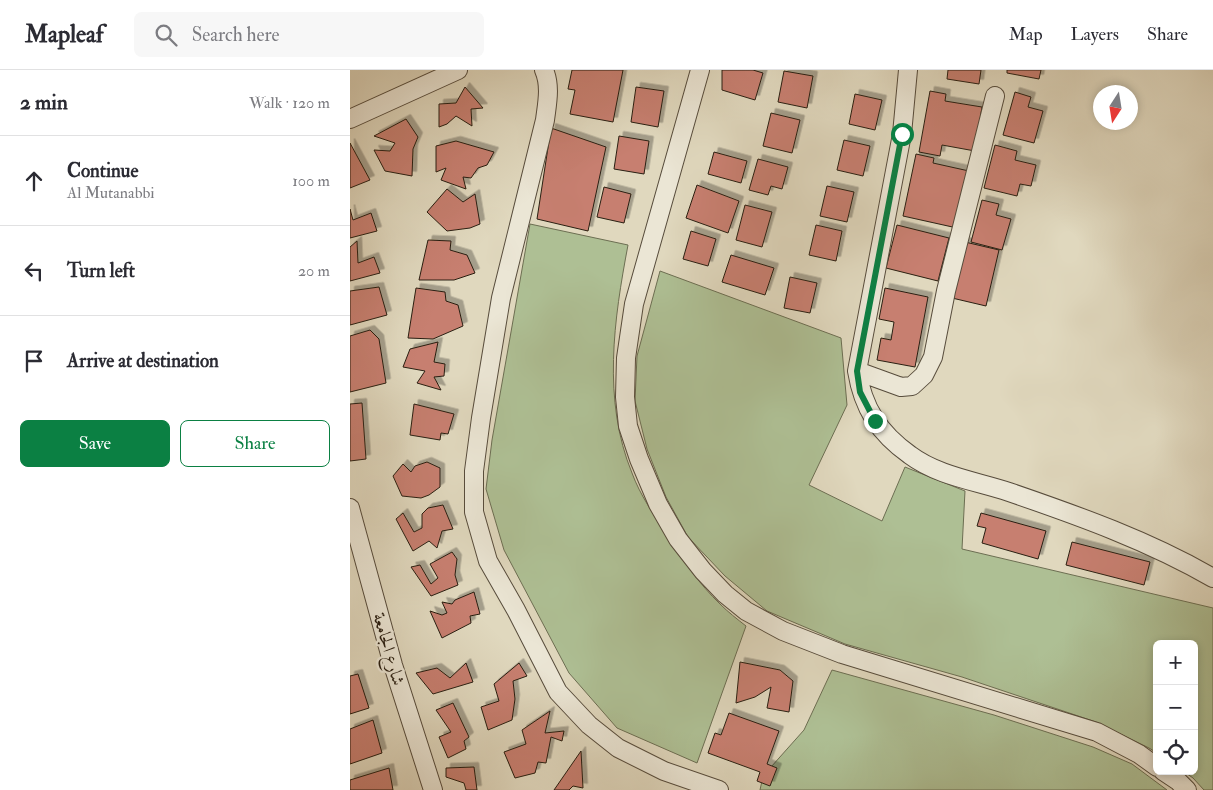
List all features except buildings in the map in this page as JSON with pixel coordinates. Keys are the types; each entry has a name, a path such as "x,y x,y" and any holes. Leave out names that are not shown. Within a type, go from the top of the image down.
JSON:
{"street":[{"path":"350,119 458,70"},
{"path":"544,70 548,94 545,120 501,298 477,444 474,471 474,512 488,561 516,610 558,692 589,725 618,748 664,770 719,790"},
{"path":"700,70 634,304 626,358 625,397 628,426 654,495 678,538 703,571 725,594 746,611 783,631 842,654 1097,732 1153,764"},
{"path":"908,70 902,134 857,371 860,392 875,421 892,441 910,456 930,468 1008,492 1134,538 1213,578"},
{"path":"857,371 901,387 912,386 924,375 933,357 946,291 995,96"},
{"name":"شارع الجامعة","path":"350,508 393,665 433,790"},
{"path":"1170,775 1187,790"}],"green space":[{"path":"530,224 628,245 618,302 613,359 617,417 623,445 639,489 679,553 712,596 746,626 697,763 617,728 569,673 504,550 486,489 492,440"},
{"path":"660,271 841,338 847,405 809,485 882,521 905,467 965,491 962,549 1213,608 1213,790 1204,790 1189,775 1198,775 1198,640 1153,640 1153,750 1096,722 962,677 845,644 767,611 725,576 688,537 666,497 647,449 635,401 637,356"},
{"path":"832,670 994,715 1093,747 1132,764 1167,790 760,790 763,776 804,730"}],"route":[{"path":"875,421 860,392 857,371 902,134"}]}
